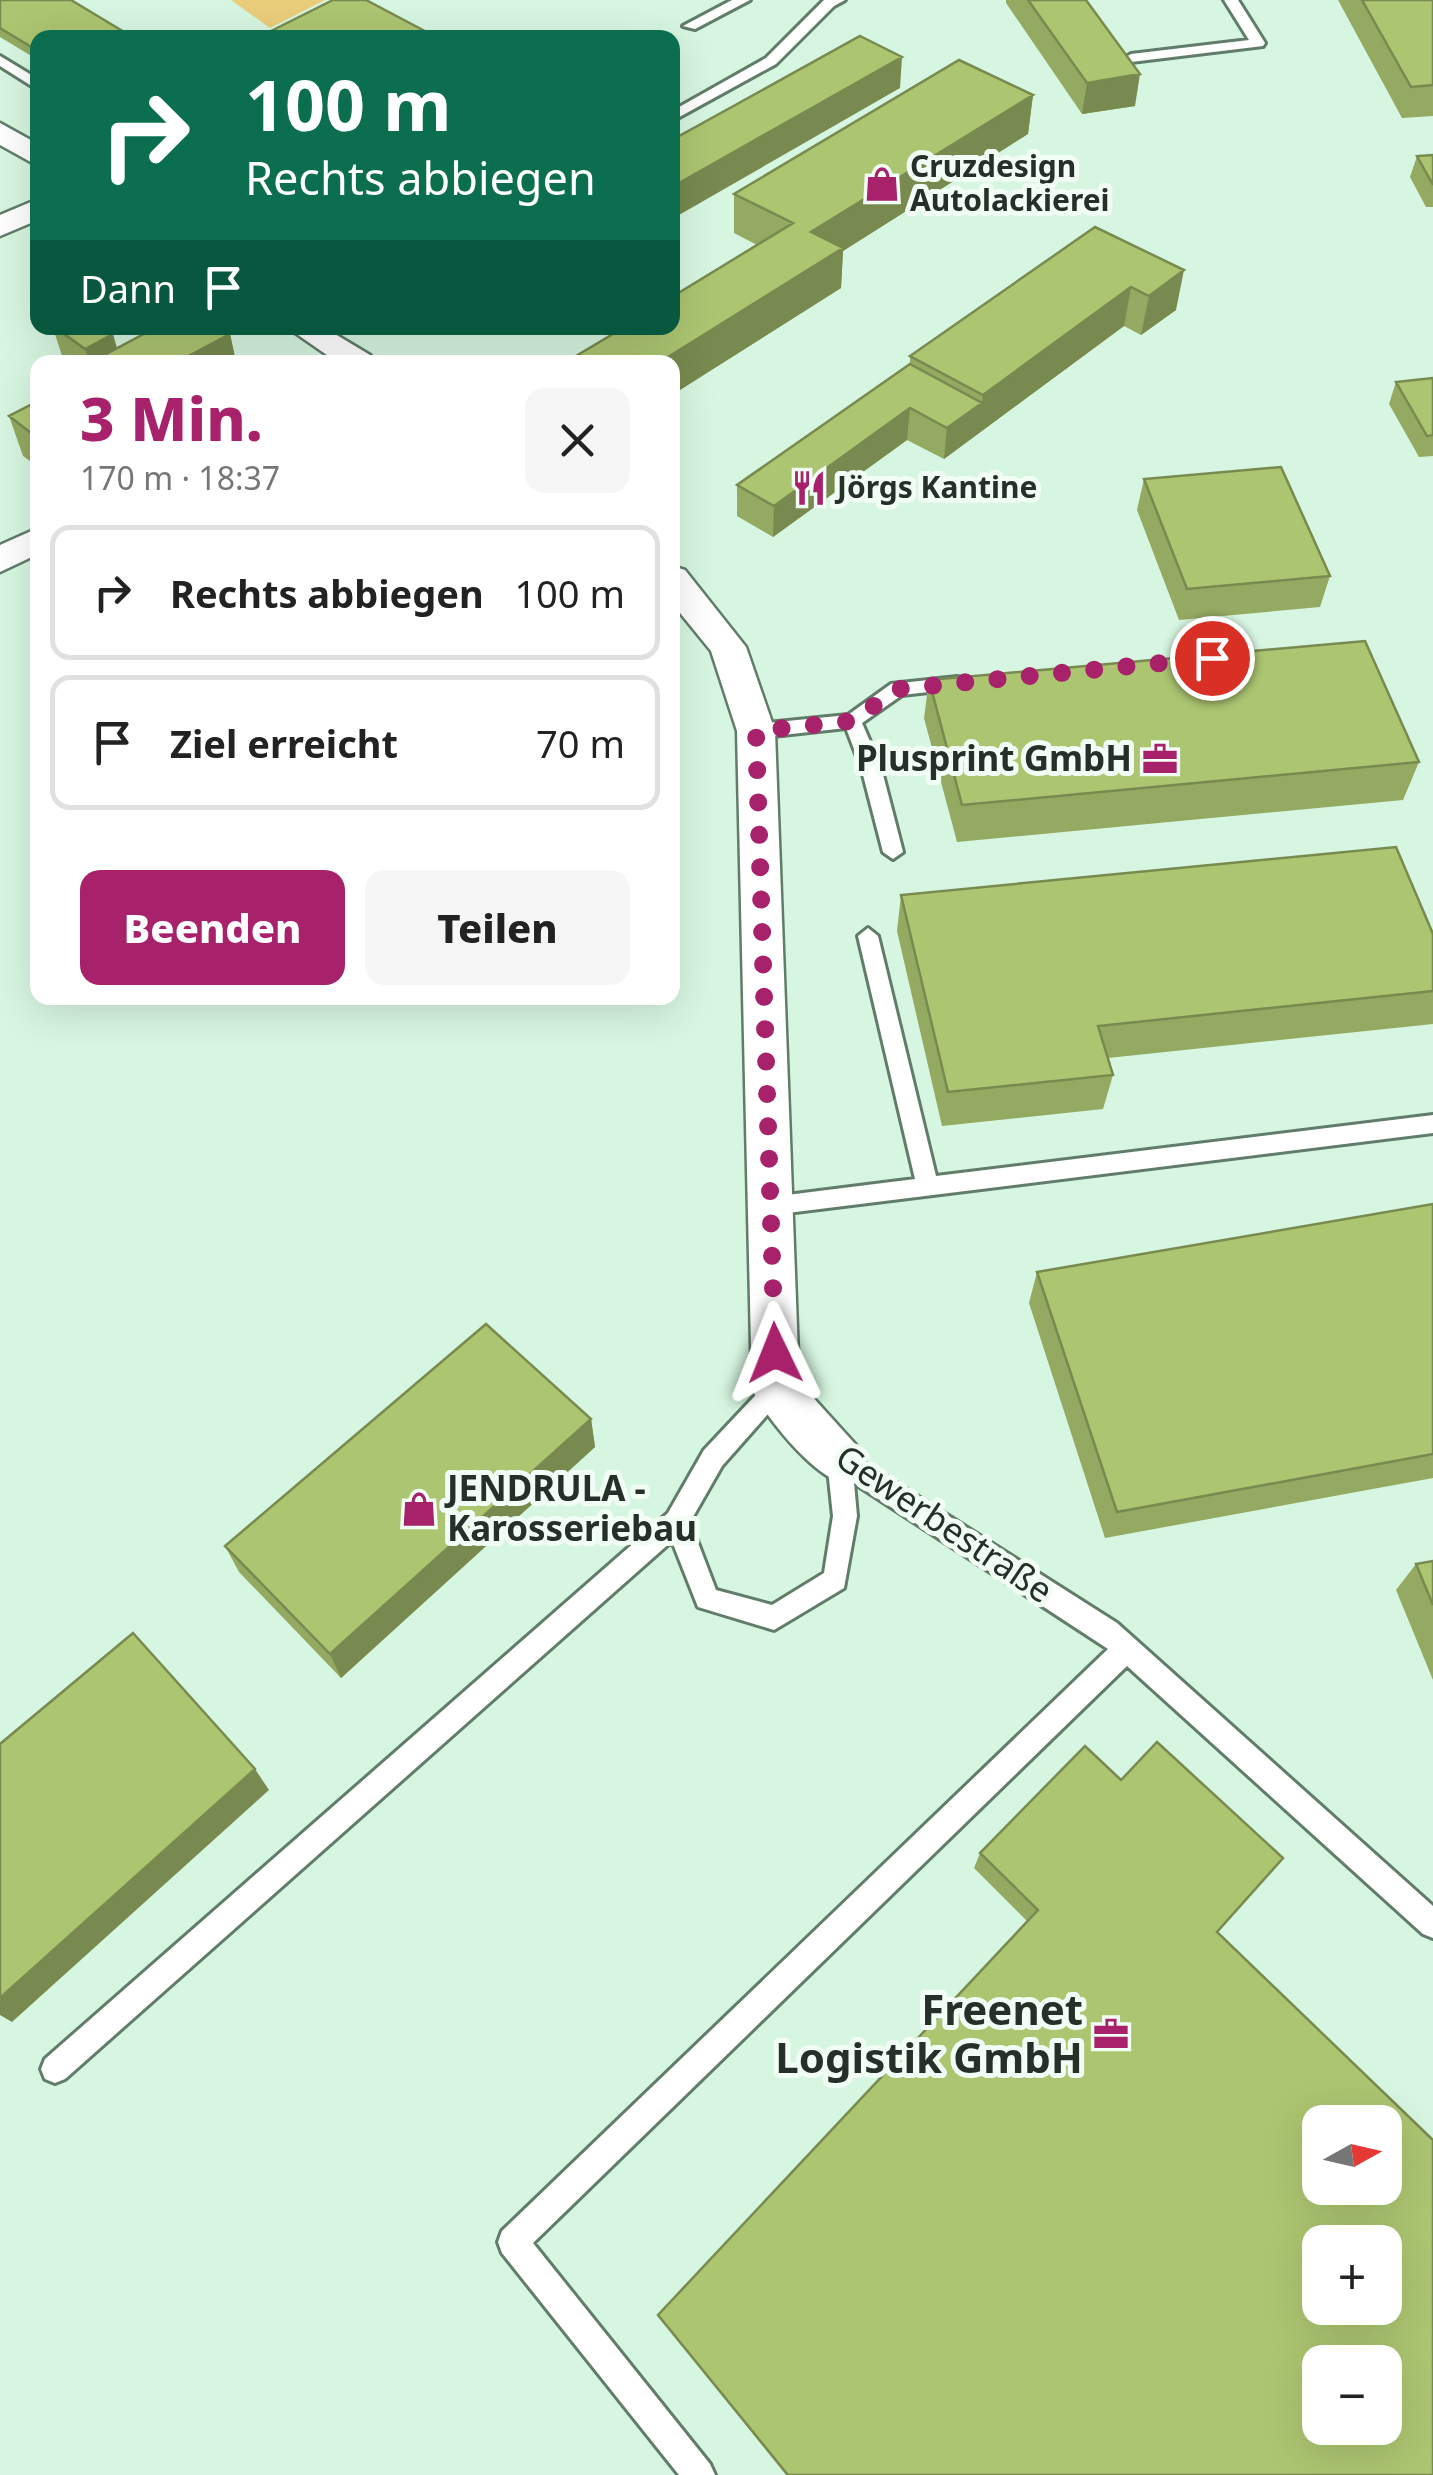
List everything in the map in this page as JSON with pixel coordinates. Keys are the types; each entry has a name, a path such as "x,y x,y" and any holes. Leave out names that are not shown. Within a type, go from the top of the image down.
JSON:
{"street":[{"path":"0,132 30,152"},
{"path":"0,226 30,212"},
{"path":"314,335 344,355"},
{"path":"0,560 30,543"},
{"path":"680,588 728,647 756,731 776,1390"},
{"name":"Gewerbestraße","path":"776,1390 838,1460"}],"lane":[{"path":"690,26 744,0"},
{"path":"680,112 770,61 829,3 838,0"},
{"path":"1130,58 1258,43 1232,0"},
{"path":"0,60 30,80"},
{"path":"0,77 15,70"},
{"path":"756,731 852,721 898,689 976,682"},
{"path":"852,721 872,767 893,852"},
{"path":"868,936 928,1186"},
{"path":"771,1206 1433,1124"},
{"path":"55,2069 678,1521 713,1458 776,1390"},
{"path":"678,1521 707,1599 774,1618 835,1580 845,1516 838,1460"},
{"name":"Gewerbestraße","path":"838,1460 1108,1632 1433,1924"},
{"path":"700,2475 514,2242 1127,1648"}],"shaded area":[{"path":"231,0 325,0 270,28"}],"building":[{"path":"0,0 71,0 121,30 30,30 30,46 0,28"},
{"path":"333,0 366,0 423,30 273,30"},
{"path":"1028,0 1086,0 1140,74 1087,83"},
{"path":"1362,0 1433,0 1433,85 1411,87"},
{"path":"860,36 902,57 680,182 680,136"},
{"path":"959,60 1033,95 811,232 843,248 671,355 578,355 611,335 680,335 680,292 793,223 734,194"},
{"path":"1433,155 1433,185 1417,156"},
{"path":"1095,227 1184,270 1149,296 1131,287 983,395 910,356"},
{"path":"66,335 111,335 85,349"},
{"path":"142,335 228,335 190,355 104,355"},
{"path":"910,364 982,403 947,428 910,408 774,506 737,485"},
{"path":"1433,378 1433,435 1427,436 1396,382"},
{"path":"30,405 30,432 9,416"},
{"path":"1281,467 1330,576 1187,589 1144,479"},
{"name":"Plusprint GmbH","path":"1365,641 1419,762 962,805 929,680"},
{"path":"1396,847 1433,934 1433,991 1098,1026 1113,1075 948,1092 901,895"},
{"path":"1433,1204 1433,1454 1117,1512 1037,1272"},
{"name":"JENDRULA - Karosseriebau","path":"486,1324 591,1419 330,1654 225,1546"},
{"path":"1433,1561 1433,1605 1416,1564"},
{"path":"133,1633 255,1769 0,1998 0,1744"},
{"name":"Freenet Logistik GmbH","path":"1157,1742 1283,1858 1217,1932 1397,2105 1302,2105 1302,2205 1402,2205 1402,2110 1433,2140 1433,2475 788,2475 658,2315 1038,1910 980,1853 1085,1746 1121,1780"}],"place":[{"name":"Cruzdesign Autolackierei","path":"882,184"},
{"name":"Jörgs Kantine","path":"809,488"},
{"name":"Plusprint GmbH","path":"1160,759"},
{"name":"JENDRULA - Karosseriebau","path":"419,1509"},
{"name":"Freenet Logistik GmbH","path":"1111,2034"}],"route":[{"path":"775,1353 756,731 852,721 898,689 1212,658"}]}
